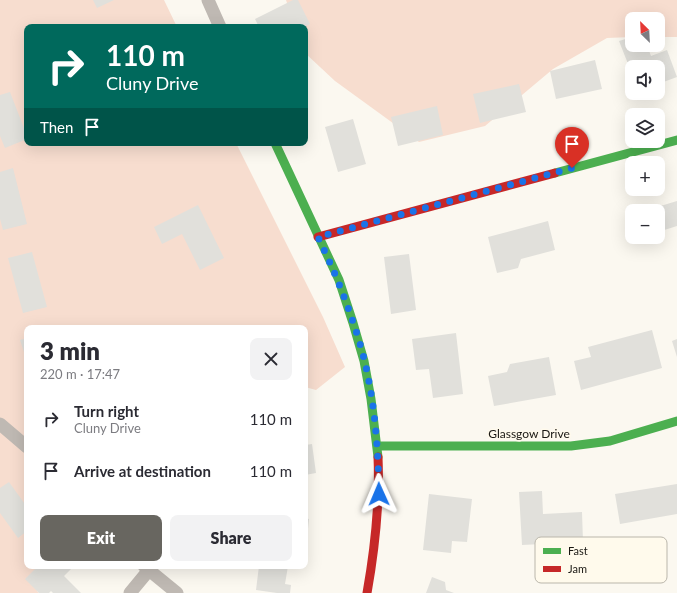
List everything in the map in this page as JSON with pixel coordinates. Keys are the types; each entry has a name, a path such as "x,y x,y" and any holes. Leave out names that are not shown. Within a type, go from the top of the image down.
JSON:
{"street":[{"path":"211,1 219,24"},
{"path":"318,237 677,140"},
{"path":"276,146 340,284 355,326 366,369 378,446 379,494 372,572 367,593"},
{"name":"Glassgow Drive","path":"378,446 571,446 610,441 677,421"},
{"path":"0,424 24,444"},
{"path":"130,593 145,569"},
{"path":"147,569 177,593"}],"shaded area":[{"path":"0,0 164,0 176,24 24,24 24,146 238,146 323,317 345,367 316,390 308,388 308,325 24,325 24,569 55,569 37,591 39,593 0,593"},
{"path":"286,0 677,0 677,37 665,37 665,12 625,12 625,37 607,38 553,69 485,126 419,142 335,81 308,56 308,24 294,24"}],"building":[{"path":"93,0 114,0 97,8"},
{"path":"293,0 298,0 310,24 258,24 255,19"},
{"path":"625,39 625,52 650,52 651,56 667,50 677,77 665,81 665,60 626,60 619,41"},
{"path":"595,60 602,89 556,99 550,71"},
{"path":"519,84 526,112 480,123 473,94"},
{"path":"10,92 24,128 24,140 5,148 0,136 0,95"},
{"path":"437,106 443,135 398,146 391,117"},
{"path":"353,119 366,164 338,172 325,127"},
{"path":"13,168 27,224 3,230 0,219 0,172"},
{"path":"677,201 677,226 665,230 665,205"},
{"path":"198,205 224,258 200,270 182,234 162,244 154,227"},
{"path":"548,221 555,250 521,259 518,268 497,273 488,237"},
{"path":"32,252 47,307 23,313 8,258"},
{"path":"409,254 416,310 391,314 384,257"},
{"path":"652,330 662,368 581,390 574,361 591,357 588,347"},
{"path":"456,333 463,394 433,398 429,369 416,370 412,339"},
{"path":"24,339 24,352 20,340"},
{"path":"677,339 677,357 672,341"},
{"path":"549,357 556,395 494,406 488,376 507,372 510,364"},
{"path":"312,444 316,473 308,474 308,445"},
{"path":"9,482 24,503 24,533 18,538 0,513 0,488"},
{"path":"677,484 677,514 620,524 615,494"},
{"path":"542,491 543,514 582,512 583,537 535,537 535,544 522,545 519,492"},
{"path":"429,494 472,499 467,542 452,541 451,553 423,550"},
{"path":"35,569 71,569 64,576 81,593 53,593 51,591 49,593 39,593 25,579"},
{"path":"259,569 288,569 285,584 291,585 290,593 256,590"},
{"path":"432,577 445,582 446,590 454,593 426,593"}],"traffic: fast":[{"path":"555,173 677,140"},
{"path":"276,146 339,280 364,361 371,399 378,457"},
{"path":"378,446 571,446 610,441 677,421"}],"traffic: jam":[{"path":"318,237 555,173"},
{"path":"367,593 376,526 378,457"}],"route":[{"path":"379,494 378,446 366,369 355,326 340,284 318,237 572,168"}]}
